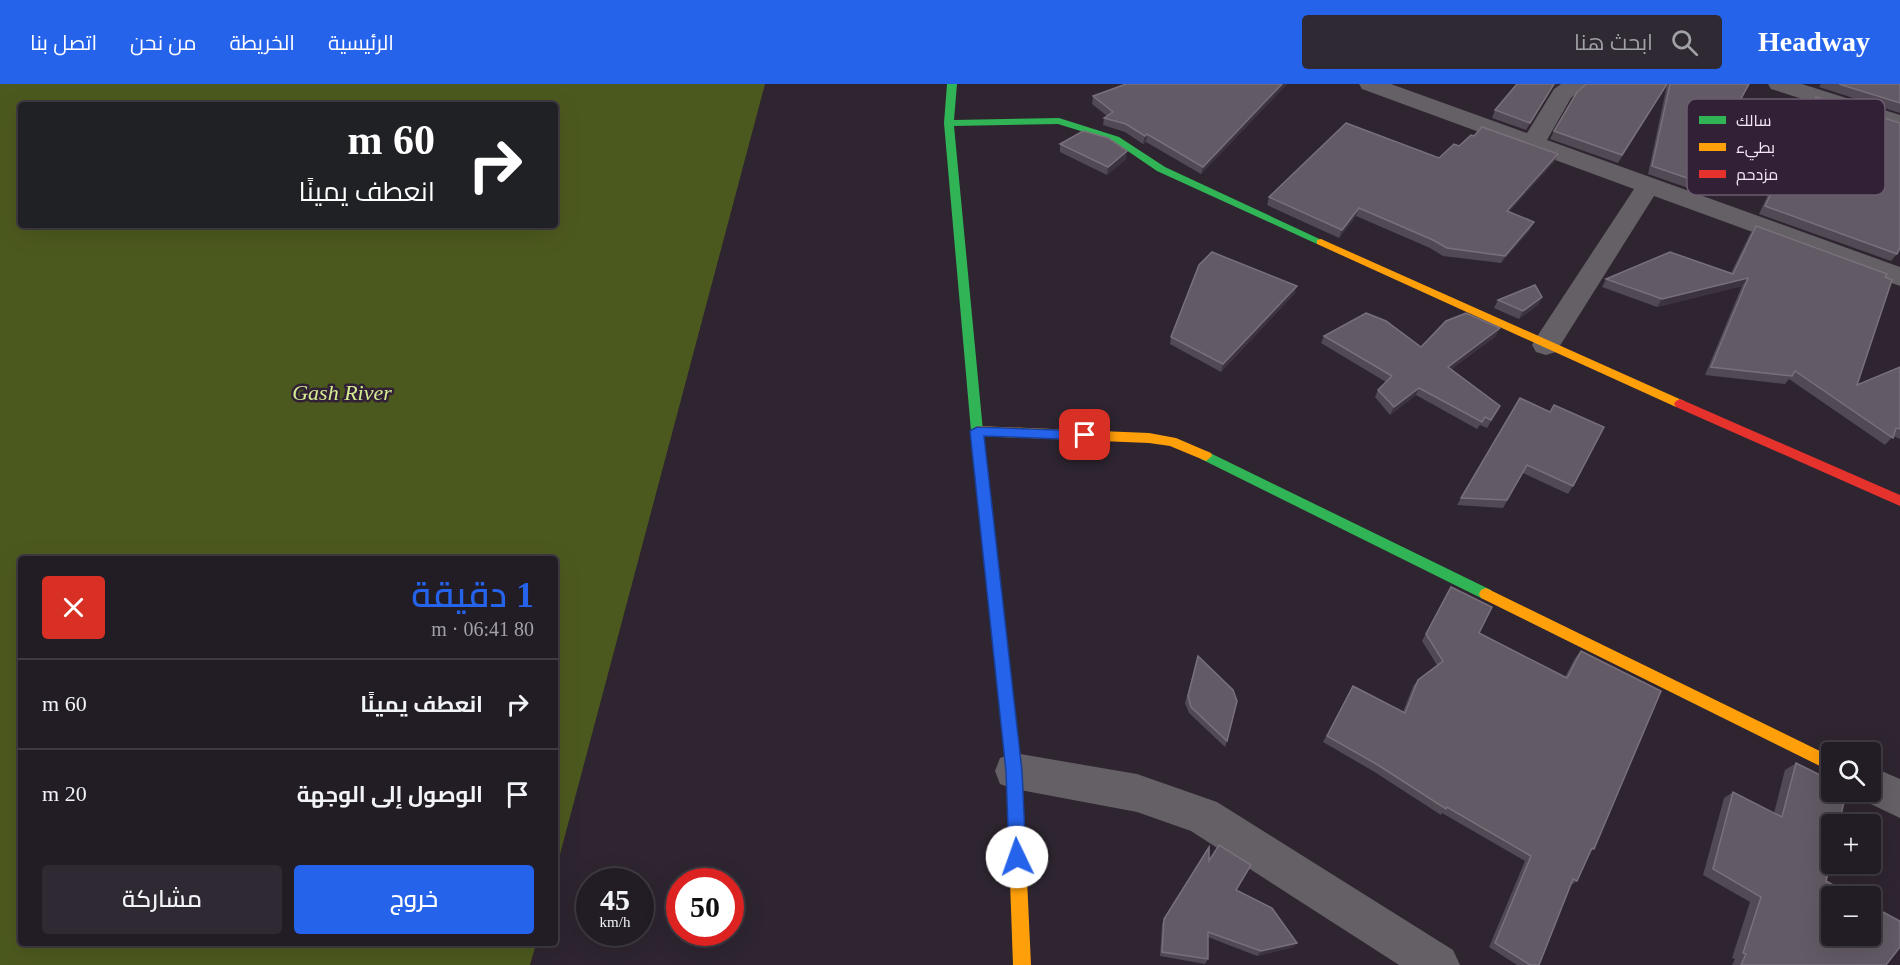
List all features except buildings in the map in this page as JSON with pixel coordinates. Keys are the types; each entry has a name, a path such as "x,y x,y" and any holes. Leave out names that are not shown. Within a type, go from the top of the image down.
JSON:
{"street":[{"path":"952,84 949,123 977,431 1014,771 1022,965"},
{"path":"1370,84 1900,277"},
{"path":"1533,143 1563,94 1576,84"},
{"path":"1779,84 1826,99"},
{"path":"1885,118 1900,123"},
{"path":"949,123 1059,121 1116,139 1161,170 1546,345 1900,501"},
{"path":"1546,345 1648,186"},
{"path":"977,431 1149,438 1172,441 1821,760"},
{"path":"1014,771 1137,793 1203,816 1438,965"},
{"path":"1881,790 1900,799"}],"water":[{"name":"Gash River","path":"0,84 765,84 558,862 558,556 18,556 18,946 535,946 530,965 0,965"}],"traffic: fast":[{"path":"952,84 949,123 977,431 997,613"},
{"path":"949,123 1059,121 1116,139 1161,169 1321,242"},
{"path":"1206,456 1486,594"}],"traffic: slow":[{"path":"1321,242 1680,404"},
{"path":"977,431 1149,438 1172,441 1206,456"},
{"path":"1486,594 1821,760"},
{"path":"997,613 1014,771 1022,965"}],"traffic: jam":[{"path":"1680,404 1900,501"}],"route":[{"path":"1017,857 1014,771 977,431 1085,435"}]}
